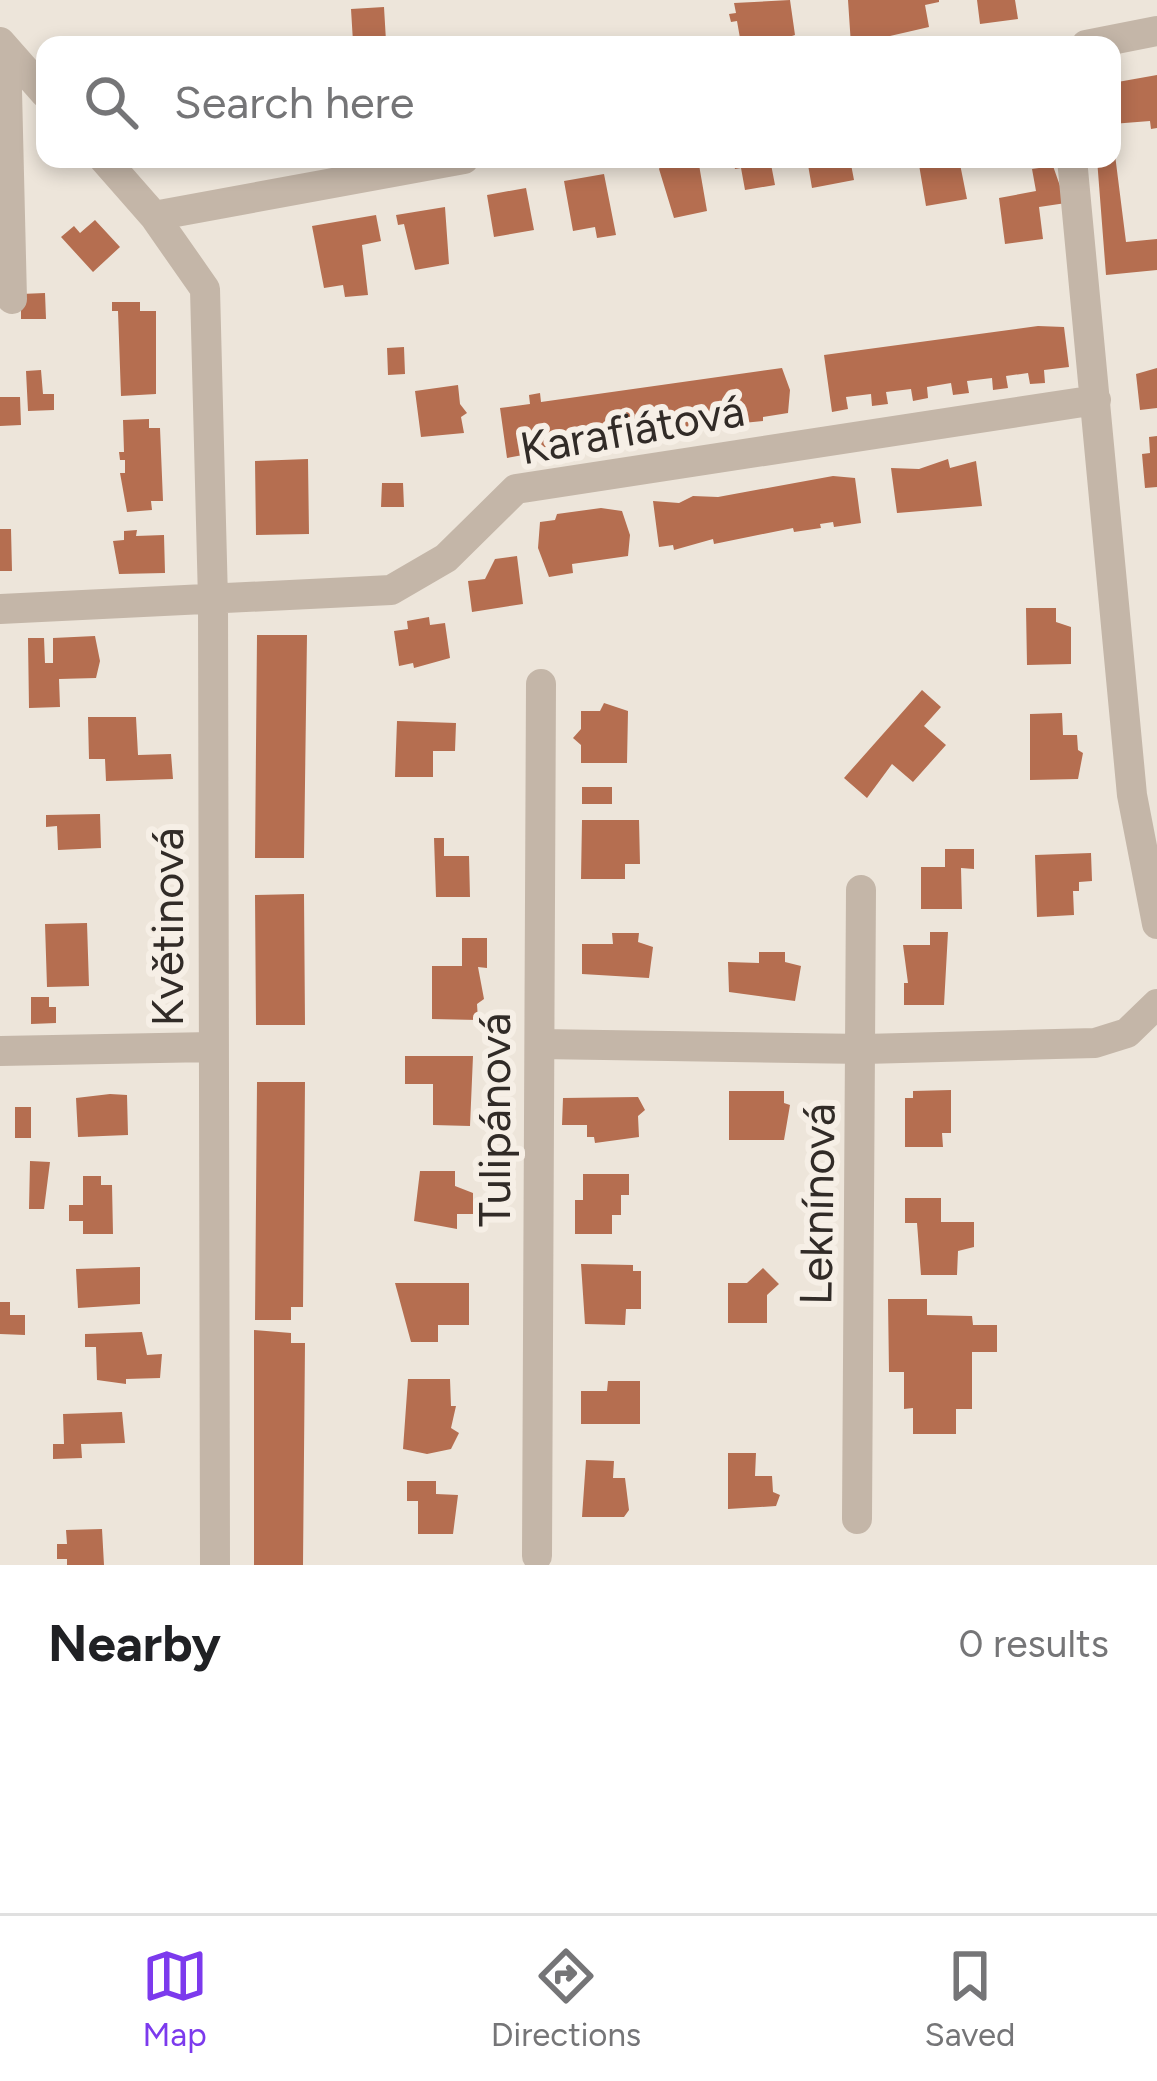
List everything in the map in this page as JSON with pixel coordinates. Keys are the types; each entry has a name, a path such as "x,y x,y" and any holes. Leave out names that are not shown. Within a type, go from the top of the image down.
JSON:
{"street":[{"path":"1121,38 1157,31"},
{"path":"3,46 36,83"},
{"path":"3,46 11,298"},
{"path":"112,168 154,216 415,168"},
{"path":"1073,168 1132,795 1157,924"},
{"name":"Květinová","path":"154,216 205,289 213,600 215,1565"},
{"name":"Karafiátová","path":"0,609 391,590 446,559 516,489 1096,400"},
{"name":"Tulipánová","path":"537,1556 541,684"},
{"name":"Leknínová","path":"857,1519 864,1049 861,890"},
{"path":"540,1044 864,1049 1095,1043 1127,1033 1157,1004"},
{"path":"0,1051 212,1047"}],"building":[{"path":"790,0 795,35 740,36 737,21 731,22 729,14 736,13 734,3"},
{"path":"848,0 939,0 925,5 929,27 890,36 850,36"},
{"path":"977,0 1015,0 1018,19 980,24"},
{"path":"384,7 386,36 353,36 351,9"},
{"path":"1157,75 1157,128 1151,129 1150,121 1121,123 1121,81"},
{"path":"700,168 707,211 674,218 659,169"},
{"path":"741,168 772,168 775,185 745,190"},
{"path":"809,168 852,168 854,180 812,188"},
{"path":"920,168 961,168 967,199 926,206"},
{"path":"1054,168 1066,203 1039,207 1043,239 1005,244 999,198 1036,191 1032,169"},
{"path":"1098,168 1117,168 1126,242 1157,239 1157,270 1106,275"},
{"path":"604,174 616,235 597,238 595,227 573,231 564,181"},
{"path":"526,188 534,230 494,237 487,195"},
{"path":"445,207 449,264 415,270 404,224 398,225 396,215"},
{"path":"376,215 381,241 362,245 368,295 345,297 343,285 324,288 312,226"},
{"path":"95,220 120,247 93,272 61,237 74,226 80,233"},
{"path":"45,293 46,319 21,319 21,294"},
{"path":"112,302 140,302 140,311 156,311 156,394 121,396 118,311 112,311"},
{"path":"1038,326 1064,327 1069,367 1044,370 1045,383 1030,384 1028,373 1006,376 1008,388 993,390 992,378 967,381 969,393 953,395 951,383 927,387 928,398 913,401 911,389 886,392 888,404 872,406 871,394 846,397 848,409 832,412 824,355"},
{"path":"404,347 405,374 388,375 387,348"},
{"path":"782,368 790,390 788,413 763,417 763,421 643,433 643,438 628,440 627,436 548,452 547,447 522,450 523,455 507,458 500,408 530,404 529,395 540,393 541,402"},
{"path":"1157,368 1157,408 1140,410 1136,374"},
{"path":"41,370 43,394 54,394 54,410 28,411 26,371"},
{"path":"458,385 460,404 467,413 461,417 464,433 421,437 415,391"},
{"path":"0,397 20,397 21,425 0,426"},
{"path":"149,419 149,428 160,428 163,501 151,501 152,510 127,512 120,473 125,473 125,460 120,460 119,452 124,452 123,420"},
{"path":"1157,436 1157,487 1145,488 1142,454 1150,453 1149,437"},
{"path":"308,459 309,534 256,535 255,461"},
{"path":"948,459 950,468 976,461 982,506 897,513 891,468 919,469"},
{"path":"833,476 855,478 861,523 834,527 833,522 820,524 821,528 794,532 793,528 714,544 713,539 674,550 673,545 659,547 653,501 679,503 693,496 718,497"},
{"path":"382,483 403,483 404,507 381,507"},
{"path":"601,508 622,511 630,535 628,556 572,564 573,573 549,577 538,548 540,522 555,520 557,514"},
{"path":"0,529 11,529 12,571 0,571"},
{"path":"137,530 136,536 164,535 165,573 119,574 113,541 124,540 124,531"},
{"path":"517,556 523,604 472,612 468,581 485,579 495,559"},
{"path":"1026,608 1056,608 1056,622 1071,627 1071,664 1027,665"},
{"path":"429,617 430,625 445,623 450,658 414,668 413,663 399,666 394,631 408,629 407,621"},
{"path":"257,635 307,635 304,858 255,858"},
{"path":"95,636 100,661 96,678 59,679 60,707 29,708 28,638 44,638 45,663 53,663 53,638"},
{"path":"922,690 941,707 924,726 946,745 913,782 892,764 867,798 844,778"},
{"path":"604,703 628,711 627,763 581,763 581,745 573,738 581,729 581,711 600,711"},
{"path":"1062,713 1063,735 1077,735 1078,750 1083,753 1078,779 1030,780 1030,714"},
{"path":"88,717 136,717 138,755 171,754 173,779 106,781 105,759 89,759"},
{"path":"397,721 456,723 455,751 433,751 433,777 395,777"},
{"path":"582,787 612,787 612,804 582,804"},
{"path":"100,814 101,848 58,850 57,826 46,827 46,815"},
{"path":"582,820 639,820 640,864 625,864 625,879 581,879"},
{"path":"434,838 444,838 444,856 469,856 470,897 436,897"},
{"path":"945,849 974,849 974,869 961,868 962,909 921,909 921,867 945,867"},
{"path":"1091,853 1092,881 1079,882 1079,891 1073,891 1074,915 1037,917 1035,855"},
{"path":"304,894 305,1025 256,1025 255,895"},
{"path":"87,923 89,986 47,987 45,924"},
{"path":"930,932 948,932 944,1005 904,1005 904,983 908,983 903,945 930,945"},
{"path":"612,933 639,933 638,942 653,947 649,978 582,974 582,944 613,944"},
{"path":"462,938 487,938 487,968 478,967 484,999 477,1004 478,1020 432,1019 432,966 462,966"},
{"path":"759,952 785,952 785,962 801,966 795,1001 729,992 728,962 759,963"},
{"path":"31,997 49,997 49,1007 56,1007 56,1023 31,1024"},
{"path":"405,1056 473,1056 470,1126 433,1125 433,1084 405,1084"},
{"path":"257,1082 305,1082 303,1307 291,1307 291,1320 255,1320"},
{"path":"951,1090 951,1133 942,1133 943,1147 905,1147 905,1098 913,1098 913,1091"},
{"path":"729,1091 784,1091 784,1103 790,1105 784,1140 729,1140"},
{"path":"127,1095 128,1135 78,1137 76,1098"},
{"path":"638,1097 645,1110 638,1116 639,1137 595,1143 594,1137 587,1137 587,1125 562,1125 563,1098"},
{"path":"15,1107 31,1107 31,1138 15,1138"},
{"path":"30,1161 50,1162 44,1209 29,1209"},
{"path":"420,1171 455,1171 455,1186 473,1193 473,1214 457,1214 457,1229 414,1221"},
{"path":"583,1174 629,1174 629,1195 621,1195 621,1215 612,1215 612,1234 575,1234 575,1200 583,1200"},
{"path":"83,1176 101,1176 101,1185 112,1185 113,1234 83,1234 83,1221 69,1221 69,1205 83,1205"},
{"path":"905,1198 941,1198 941,1222 974,1222 974,1247 958,1251 957,1275 921,1275 917,1223 905,1223"},
{"path":"581,1264 633,1265 633,1271 641,1271 641,1309 626,1309 625,1325 585,1324"},
{"path":"140,1267 140,1304 78,1308 76,1269"},
{"path":"763,1268 779,1284 767,1295 767,1323 728,1323 728,1283 747,1283"},
{"path":"395,1283 469,1283 469,1325 438,1325 438,1342 411,1342"},
{"path":"888,1299 927,1299 927,1315 972,1316 973,1325 997,1325 997,1352 972,1352 972,1409 956,1409 956,1434 913,1434 913,1408 904,1409 904,1372 889,1372"},
{"path":"0,1302 10,1302 10,1315 25,1315 25,1335 0,1334"},
{"path":"254,1330 291,1333 291,1343 305,1343 303,1565 254,1565"},
{"path":"142,1332 147,1355 162,1354 160,1378 126,1379 126,1384 97,1380 96,1347 85,1347 85,1334"},
{"path":"408,1379 450,1379 451,1406 456,1406 451,1428 459,1433 451,1449 427,1454 403,1449"},
{"path":"608,1381 640,1381 640,1424 581,1424 581,1391 607,1391"},
{"path":"122,1412 125,1443 81,1444 82,1458 53,1459 53,1444 64,1444 63,1414"},
{"path":"728,1453 756,1453 755,1476 772,1476 773,1492 780,1495 776,1506 728,1509"},
{"path":"586,1460 614,1461 613,1478 625,1478 629,1510 624,1517 582,1517"},
{"path":"407,1481 436,1481 436,1494 458,1495 453,1534 418,1534 418,1501 407,1501"},
{"path":"102,1529 104,1565 67,1565 67,1559 57,1559 57,1544 67,1544 66,1530"}]}
